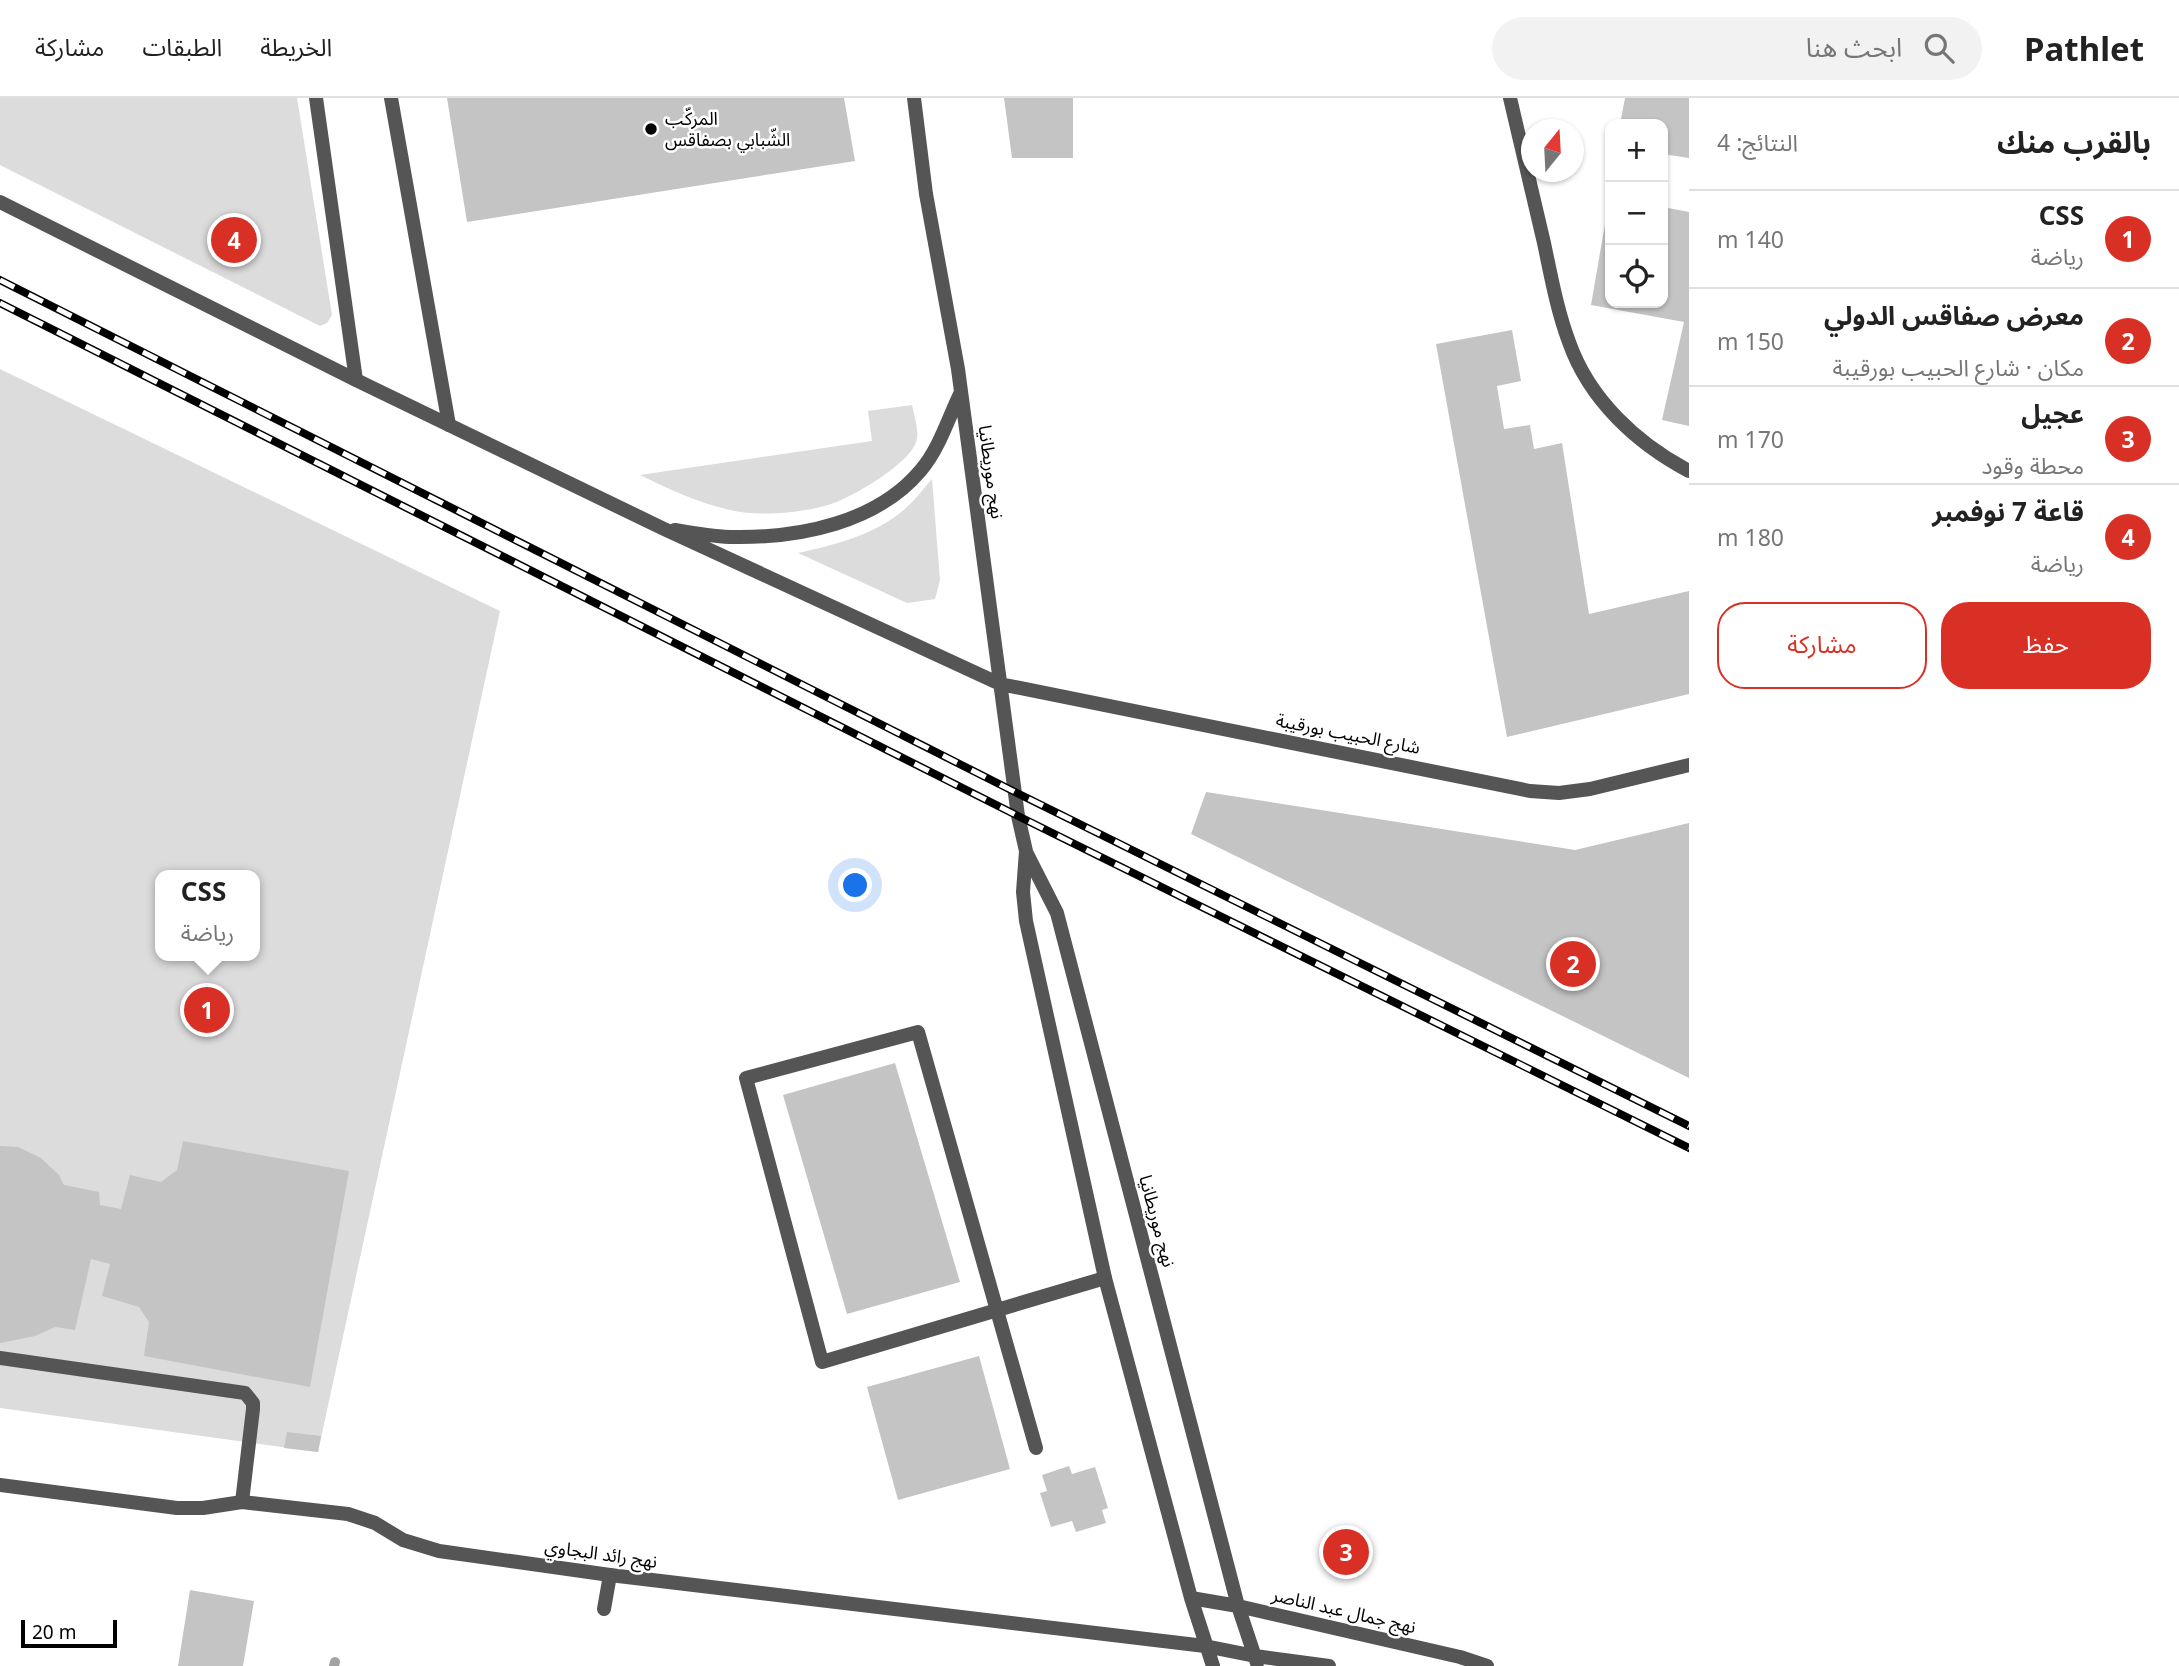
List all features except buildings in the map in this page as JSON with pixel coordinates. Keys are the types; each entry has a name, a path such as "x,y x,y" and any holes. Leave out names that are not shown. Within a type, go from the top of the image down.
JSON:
{"street":[{"path":"316,98 356,380"},
{"path":"391,98 449,425"},
{"name":"نهج موريطانيا","path":"914,98 926,194 960,392 1018,816 1026,851 1057,913 1238,1606 1256,1661"},
{"path":"1510,98 1569,343 1585,376 1608,408 1634,435 1664,458 1689,471"},
{"name":"شارع الحبيب بورقيبة","path":"0,202 356,380 662,528 1000,684 1530,791 1559,793 1590,789 1689,765"},
{"path":"662,528 731,537 778,536 829,526 862,514 894,497 921,470 938,443 960,392"},
{"name":"نهج موريطانيا","path":"1026,851 1026,921 1105,1278 1191,1598 1213,1666"},
{"path":"1036,1448 997,1309 918,1031 747,1078 822,1362 997,1309 1105,1278"},
{"path":"0,1358 246,1393 253,1403 253,1409 242,1502"},
{"name":"نهج رائد البجاوي","path":"0,1485 177,1508 203,1508 242,1502 348,1514 375,1523 403,1539 439,1550 610,1576 1205,1646"},
{"path":"604,1609 610,1576"},
{"name":"نهج جمال عبد الناصر","path":"1191,1598 1238,1606 1460,1657 1487,1666"},
{"path":"1205,1646 1256,1661 1329,1666"}],"shaded area":[{"path":"0,98 297,98 332,315 327,323 320,326 0,165"},
{"path":"0,369 500,611 318,1452 0,1408"},
{"path":"912,405 916,442 903,460 866,487 820,507 781,513 741,512 695,500 640,475 872,441 868,411"},
{"path":"932,479 940,580 935,599 907,603 798,553 841,542 883,524 907,507"}],"waterway":[{"path":"334,1666 335,1662"}],"railway":[{"path":"0,280 1015,792 1689,1126"},
{"path":"0,303 1018,816 1689,1148"}],"place":[{"name":"المركّب الشّبابي بصفاقس","path":"651,129"},
{"name":"قاعة 7 نوفمبر","path":"234,240"},
{"name":"معرض صفاقس الدولي","path":"1573,964"},
{"name":"CSS","path":"207,1010"},
{"name":"عجيل","path":"1346,1552"}]}
